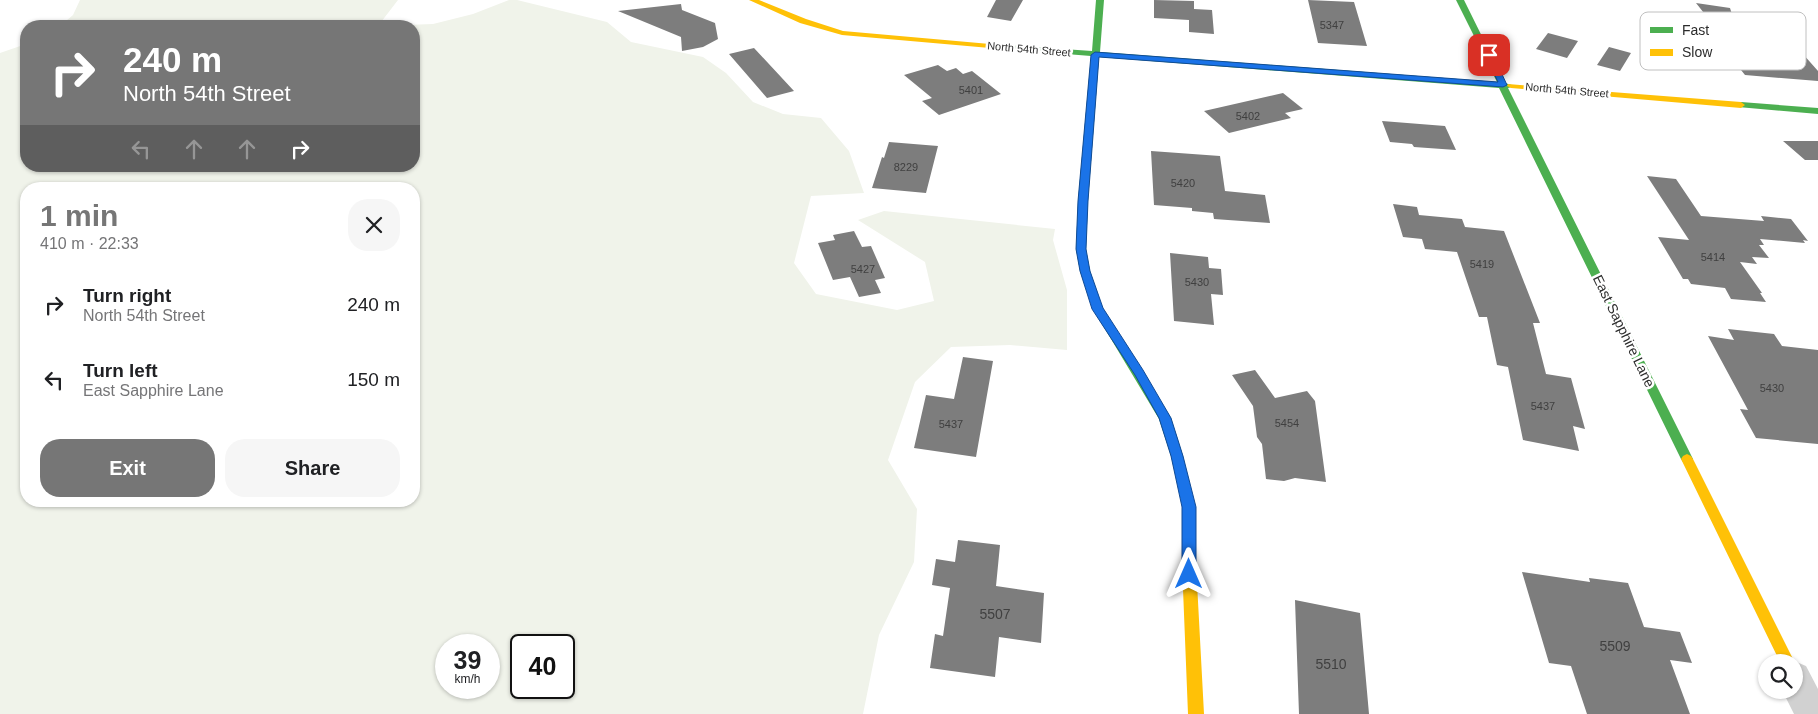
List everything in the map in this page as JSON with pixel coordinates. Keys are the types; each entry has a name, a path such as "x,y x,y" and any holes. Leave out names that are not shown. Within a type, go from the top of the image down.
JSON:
{"street":[{"name":"North 54th Street","path":"754,0 808,24 836,32 1095,55 1503,85 1818,111"},
{"path":"1100,0 1083,201 1081,249 1087,280 1098,309 1165,418 1177,456 1189,507 1189,574 1196,714"},
{"name":"East Sapphire Lane","path":"1460,0 1783,654"},
{"path":"1803,696 1812,714"}],"shaded area":[{"path":"80,0 398,0 383,20 67,20 73,15"},
{"path":"509,0 517,0 607,22 631,42 703,57 726,73 753,102 783,114 821,118 849,151 864,193 811,196 794,263 816,294 897,310 934,301 925,262 858,220 884,211 1055,229 1053,240 1067,290 1067,350 1010,345 951,347 915,382 888,460 917,509 914,562 879,635 863,714 0,714 0,53 20,46 20,172 420,172 420,24 433,24 473,14"}],"building":[{"path":"996,0 1023,0 1011,21 987,17"},
{"path":"1154,0 1194,1 1194,9 1212,10 1214,34 1189,32 1189,20 1154,18"},
{"path":"1308,0 1354,2 1367,46 1318,43"},
{"path":"1696,3 1730,8 1731,12 1703,12"},
{"path":"681,4 682,10 715,23 718,39 703,47 682,51 681,37 618,11"},
{"path":"1548,33 1578,41 1567,58 1536,49"},
{"path":"1609,47 1631,53 1620,71 1597,65"},
{"path":"754,48 794,91 767,98 729,54"},
{"path":"1806,57 1818,71 1818,81 1745,75 1741,70 1806,70"},
{"path":"938,65 947,71 956,68 963,74 972,71 1001,94 939,115 922,101 932,98 904,75"},
{"path":"1283,93 1303,109 1285,113 1291,118 1229,133 1204,111"},
{"path":"1382,121 1445,126 1456,150 1414,147 1412,144 1390,142"},
{"path":"1783,141 1818,141 1818,160 1805,160"},
{"path":"889,142 938,146 926,193 872,188"},
{"path":"1151,151 1220,156 1225,191 1265,195 1270,223 1214,219 1213,213 1192,211 1192,208 1154,205"},
{"path":"1647,176 1676,179 1701,216 1764,221 1761,216 1791,219 1808,241 1803,240 1805,243 1760,239 1764,245 1759,245 1769,258 1752,257 1757,264 1740,262 1762,293 1760,293 1766,302 1731,299 1725,288 1691,284 1688,279 1683,279 1658,237 1689,240"},
{"path":"1393,204 1417,207 1419,215 1462,219 1465,227 1504,231 1540,323 1533,323 1546,374 1571,378 1585,429 1573,426 1579,451 1523,440 1508,367 1497,365 1487,317 1479,317 1457,252 1425,249 1422,239 1403,237"},
{"path":"854,231 862,247 871,246 885,278 875,280 881,293 859,297 850,277 833,280 818,243 835,240 833,235"},
{"path":"1170,253 1208,257 1209,268 1221,269 1223,295 1211,294 1214,325 1174,321"},
{"path":"1728,329 1774,334 1782,346 1818,350 1818,444 1756,438 1740,409 1748,410 1708,336 1734,340"},
{"path":"963,357 993,361 976,457 914,448 926,395 954,399"},
{"path":"1255,370 1275,398 1307,391 1315,401 1326,482 1295,478 1284,481 1266,479 1262,444 1257,437 1253,406 1232,375"},
{"path":"958,540 1000,545 996,586 1044,593 1041,643 999,637 995,677 930,668 935,634 943,636 950,588 932,585 936,559 955,562"},
{"path":"1522,572 1590,582 1589,578 1628,583 1644,627 1680,632 1692,663 1670,660 1690,714 1587,714 1571,666 1549,663"},
{"path":"1295,600 1360,613 1369,714 1299,714"}],"traffic: fast":[{"path":"1100,0 1083,201 1081,249 1085,271 1098,309 1165,418 1177,456 1189,507 1189,564"},
{"path":"1460,0 1687,459"},
{"path":"990,46 1511,86"},
{"path":"1741,105 1818,111"}],"traffic: slow":[{"path":"753,0 803,21 842,33 990,46"},
{"path":"1511,86 1741,105"},
{"path":"1687,459 1783,654"},
{"path":"1189,564 1196,714"}],"route":[{"path":"1189,574 1189,507 1177,456 1165,418 1098,309 1090,289 1081,249 1095,55 1503,85 1489,55"}]}
